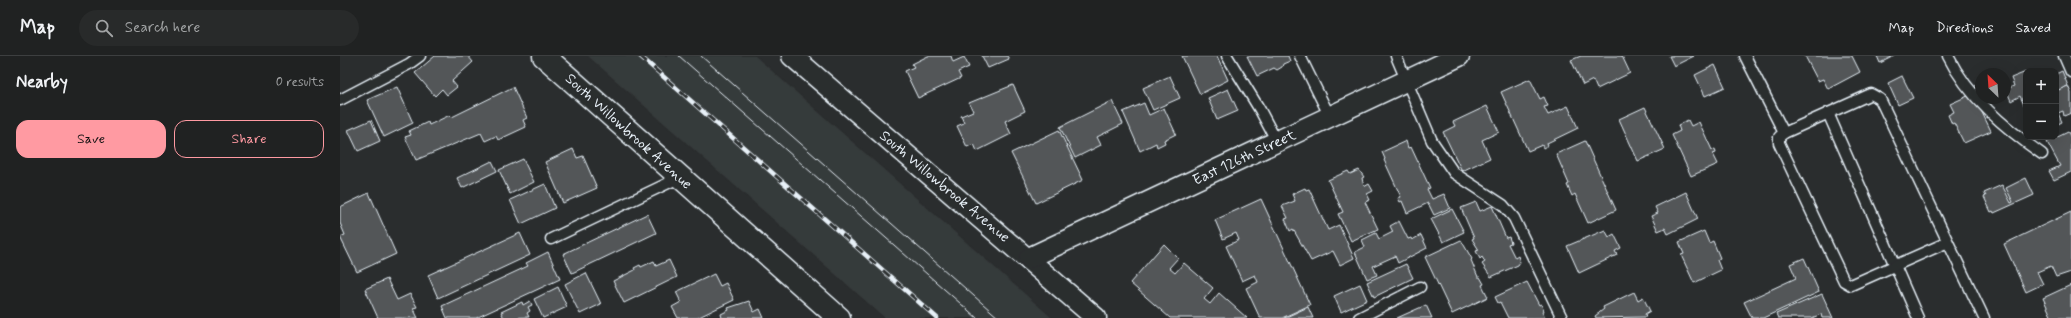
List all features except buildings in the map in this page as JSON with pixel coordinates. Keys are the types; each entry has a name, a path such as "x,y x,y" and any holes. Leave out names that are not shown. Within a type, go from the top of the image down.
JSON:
{"street":[{"name":"South Willowbrook Avenue","path":"544,56 839,318"},
{"name":"South Willowbrook Avenue","path":"792,56 1029,258 1096,318"},
{"name":"East 126th Street","path":"1029,258 1459,56"}],"lane":[{"path":"340,100 409,64 420,56"},
{"path":"1226,56 1260,110 1277,142"},
{"path":"1300,56 1330,117"},
{"path":"1396,56 1432,141 1454,173 1503,205 1514,218 1562,318"},
{"path":"1745,56 1784,133"},
{"path":"1948,56 1959,74 1986,109 2017,137 2042,154"},
{"path":"2064,56 2071,72"},
{"path":"1948,242 1851,285 1844,281 1779,143 1779,138 1784,133 1871,94 1880,99 1948,242 1984,318"},
{"path":"1828,113 1918,318"},
{"path":"551,239 681,177"},
{"path":"1359,318 1420,287"}],"shaded area":[{"path":"588,56 755,56 1052,318 885,318"}],"tram line":[{"path":"679,56 977,318"},
{"path":"701,56 999,318"}],"railway":[{"path":"640,56 937,318"}]}
